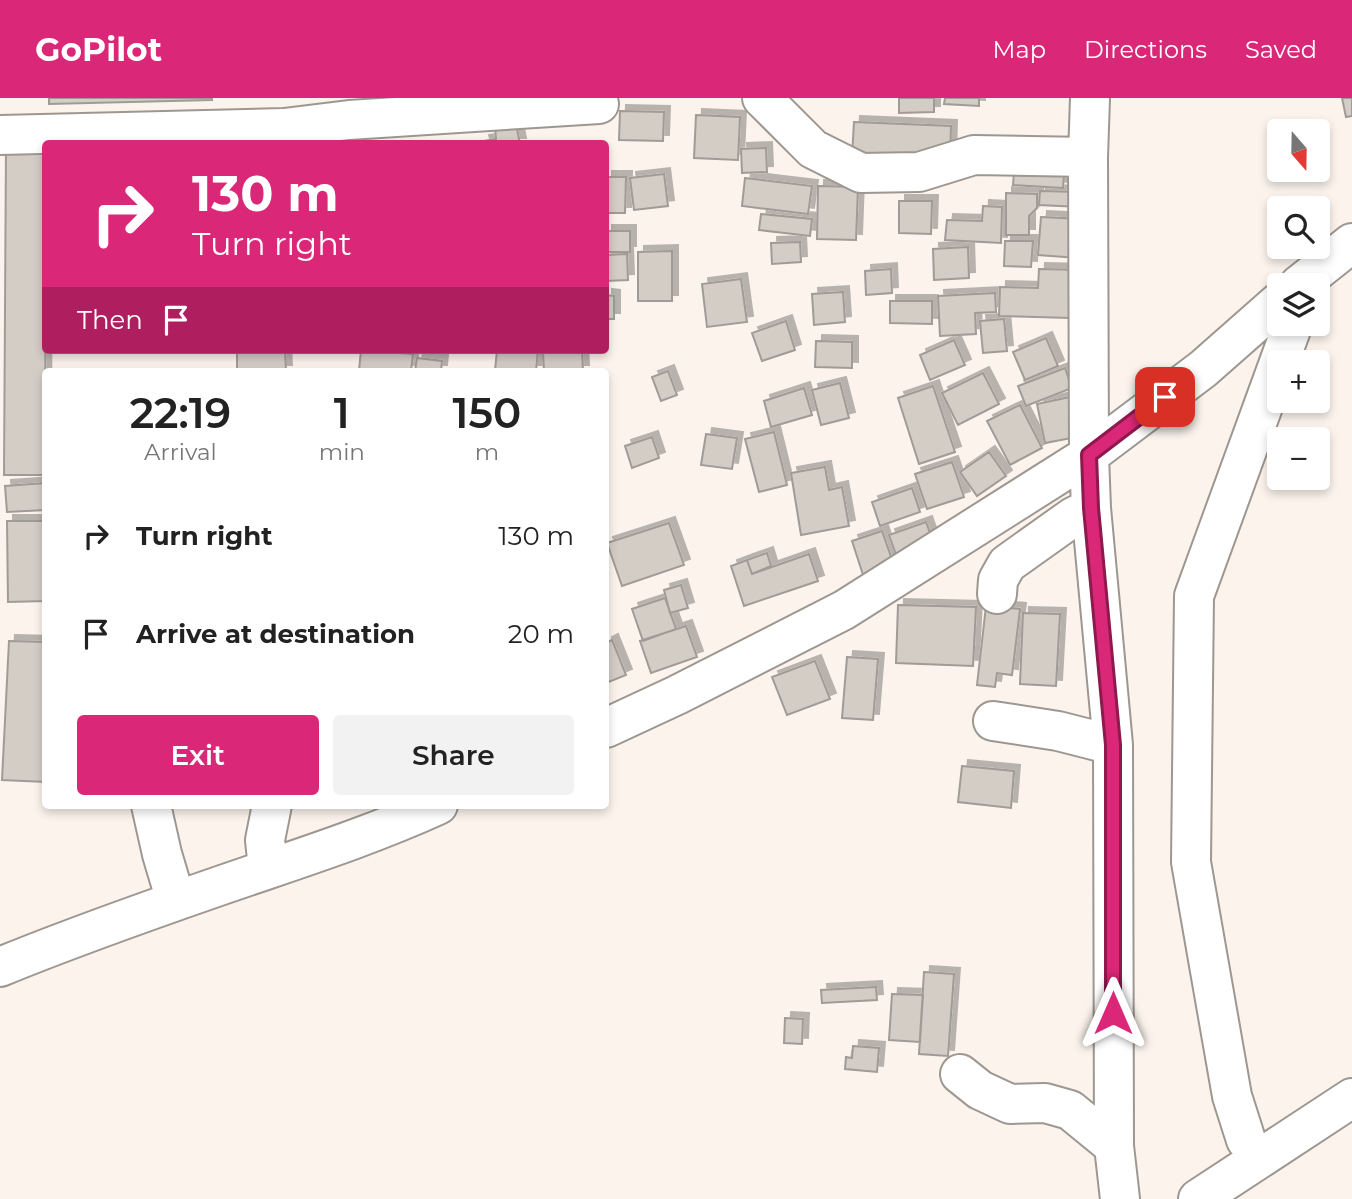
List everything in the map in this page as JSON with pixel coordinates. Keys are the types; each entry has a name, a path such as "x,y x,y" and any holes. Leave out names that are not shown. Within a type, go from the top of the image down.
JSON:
{"street":[{"path":"762,98 813,149 861,173 919,172 974,155 1088,157"},
{"path":"1090,98 1089,455 1091,508 1113,745 1114,1146 1120,1199"},
{"path":"0,135 284,128 349,120 599,104"},
{"path":"1316,273 1352,243"},
{"path":"609,727 844,610 1089,455 1203,369 1267,313"},
{"path":"1246,1140 1232,1096 1192,862 1194,596 1289,336"},
{"path":"997,594 998,580 1007,564 1073,517 1091,508"},
{"path":"993,721 1058,731 1113,745"},
{"path":"152,809 176,901"},
{"path":"268,869 265,840 271,809"},
{"path":"0,967 176,901 337,846 429,809"},
{"path":"960,1074 980,1090 1010,1104 1045,1103 1070,1110 1114,1146"},
{"path":"1198,1199 1352,1098"}],"building":[{"path":"49,98 212,98 212,100 49,104"},
{"path":"899,98 934,98 934,112 899,113"},
{"path":"945,98 979,98 979,106 944,104"},
{"path":"1342,98 1352,98 1352,116 1346,117"},
{"path":"620,111 664,112 663,141 619,140"},
{"path":"696,115 740,117 738,160 694,158"},
{"path":"854,122 951,126 950,161 852,157"},
{"path":"516,124 519,140 490,140 496,139 495,127"},
{"path":"42,144 42,354 45,354 45,368 42,368 42,475 4,475 6,145"},
{"path":"766,148 767,172 742,173 741,149"},
{"path":"1014,172 1064,175 1063,188 1013,185"},
{"path":"664,174 668,206 634,210 630,178"},
{"path":"609,177 626,177 625,213 609,213"},
{"path":"745,178 812,186 808,214 742,206"},
{"path":"818,186 858,187 856,240 817,239"},
{"path":"1040,191 1081,192 1080,207 1039,205"},
{"path":"1006,193 1037,194 1037,208 1029,216 1029,235 1006,235"},
{"path":"899,201 932,201 931,234 899,233"},
{"path":"983,206 1002,207 1001,243 945,240 947,220 982,221"},
{"path":"761,214 812,219 810,236 759,230"},
{"path":"1041,217 1081,219 1078,258 1038,255"},
{"path":"609,231 630,231 630,252 609,252"},
{"path":"1005,241 1033,241 1031,267 1004,266"},
{"path":"800,242 801,262 772,264 771,243"},
{"path":"968,247 969,278 934,280 933,249"},
{"path":"672,251 672,301 638,301 638,252"},
{"path":"627,254 628,280 609,281 609,255"},
{"path":"891,269 892,293 866,295 865,271"},
{"path":"1039,269 1084,270 1070,318 999,316 1000,287 1038,288"},
{"path":"741,279 747,322 707,327 702,284"},
{"path":"843,292 845,322 814,325 812,294"},
{"path":"995,293 996,312 975,313 976,334 940,336 938,296"},
{"path":"609,295 614,296 614,319 609,319"},
{"path":"890,301 932,301 932,324 890,323"},
{"path":"1004,319 1007,351 983,353 980,321"},
{"path":"786,321 795,350 762,361 752,333"},
{"path":"1046,338 1058,366 1025,380 1013,352"},
{"path":"954,340 965,365 930,380 920,355"},
{"path":"816,341 852,342 852,368 815,367"},
{"path":"237,354 285,354 286,368 237,368"},
{"path":"361,354 413,354 411,368 359,368"},
{"path":"497,354 538,354 536,368 495,368"},
{"path":"543,354 582,354 583,368 544,368"},
{"path":"417,358 442,361 441,368 415,368"},
{"path":"1065,368 1072,388 1026,406 1018,386"},
{"path":"668,371 677,395 661,401 652,377"},
{"path":"983,373 999,404 958,425 942,393"},
{"path":"840,383 849,418 821,425 812,390"},
{"path":"933,386 955,452 919,464 898,398"},
{"path":"804,388 812,415 771,427 764,401"},
{"path":"1075,396 1082,436 1045,443 1037,404"},
{"path":"1020,405 1042,448 1010,465 987,421"},
{"path":"774,432 787,485 759,492 745,439"},
{"path":"706,434 737,438 732,469 701,465"},
{"path":"652,437 659,458 632,468 625,446"},
{"path":"989,452 1006,476 977,496 960,472"},
{"path":"952,462 964,497 927,509 915,474"},
{"path":"825,467 829,490 842,487 849,526 801,535 791,473"},
{"path":"42,483 42,510 7,512 5,486"},
{"path":"912,488 920,512 880,526 872,502"},
{"path":"7,521 42,521 42,601 8,602"},
{"path":"926,522 936,550 899,563 889,535"},
{"path":"669,523 684,565 622,586 609,542"},
{"path":"882,531 896,571 865,581 852,541"},
{"path":"767,553 771,566 752,574 747,560"},
{"path":"809,554 818,581 744,606 731,566 747,560 752,574"},
{"path":"681,585 688,608 670,613 664,590"},
{"path":"665,598 676,629 643,641 632,609"},
{"path":"898,605 976,607 973,666 896,663"},
{"path":"986,606 1020,609 1012,675 997,673 995,687 977,685"},
{"path":"1023,613 1060,614 1056,686 1020,684"},
{"path":"686,626 697,657 651,673 640,641"},
{"path":"612,640 626,675 609,682 609,642"},
{"path":"9,641 42,642 42,782 2,780"},
{"path":"847,657 878,659 873,720 842,718"},
{"path":"815,661 830,699 787,715 772,677"},
{"path":"962,766 1014,771 1011,808 958,802"},
{"path":"924,972 954,974 948,1056 919,1054"},
{"path":"876,987 877,1000 822,1003 821,990"},
{"path":"892,994 923,995 920,1042 889,1040"},
{"path":"785,1018 803,1019 802,1044 784,1043"},
{"path":"853,1046 879,1048 877,1072 845,1069 846,1057 852,1058"}],"route":[{"path":"1113,1013 1113,745 1091,508 1089,455 1165,397"}]}
